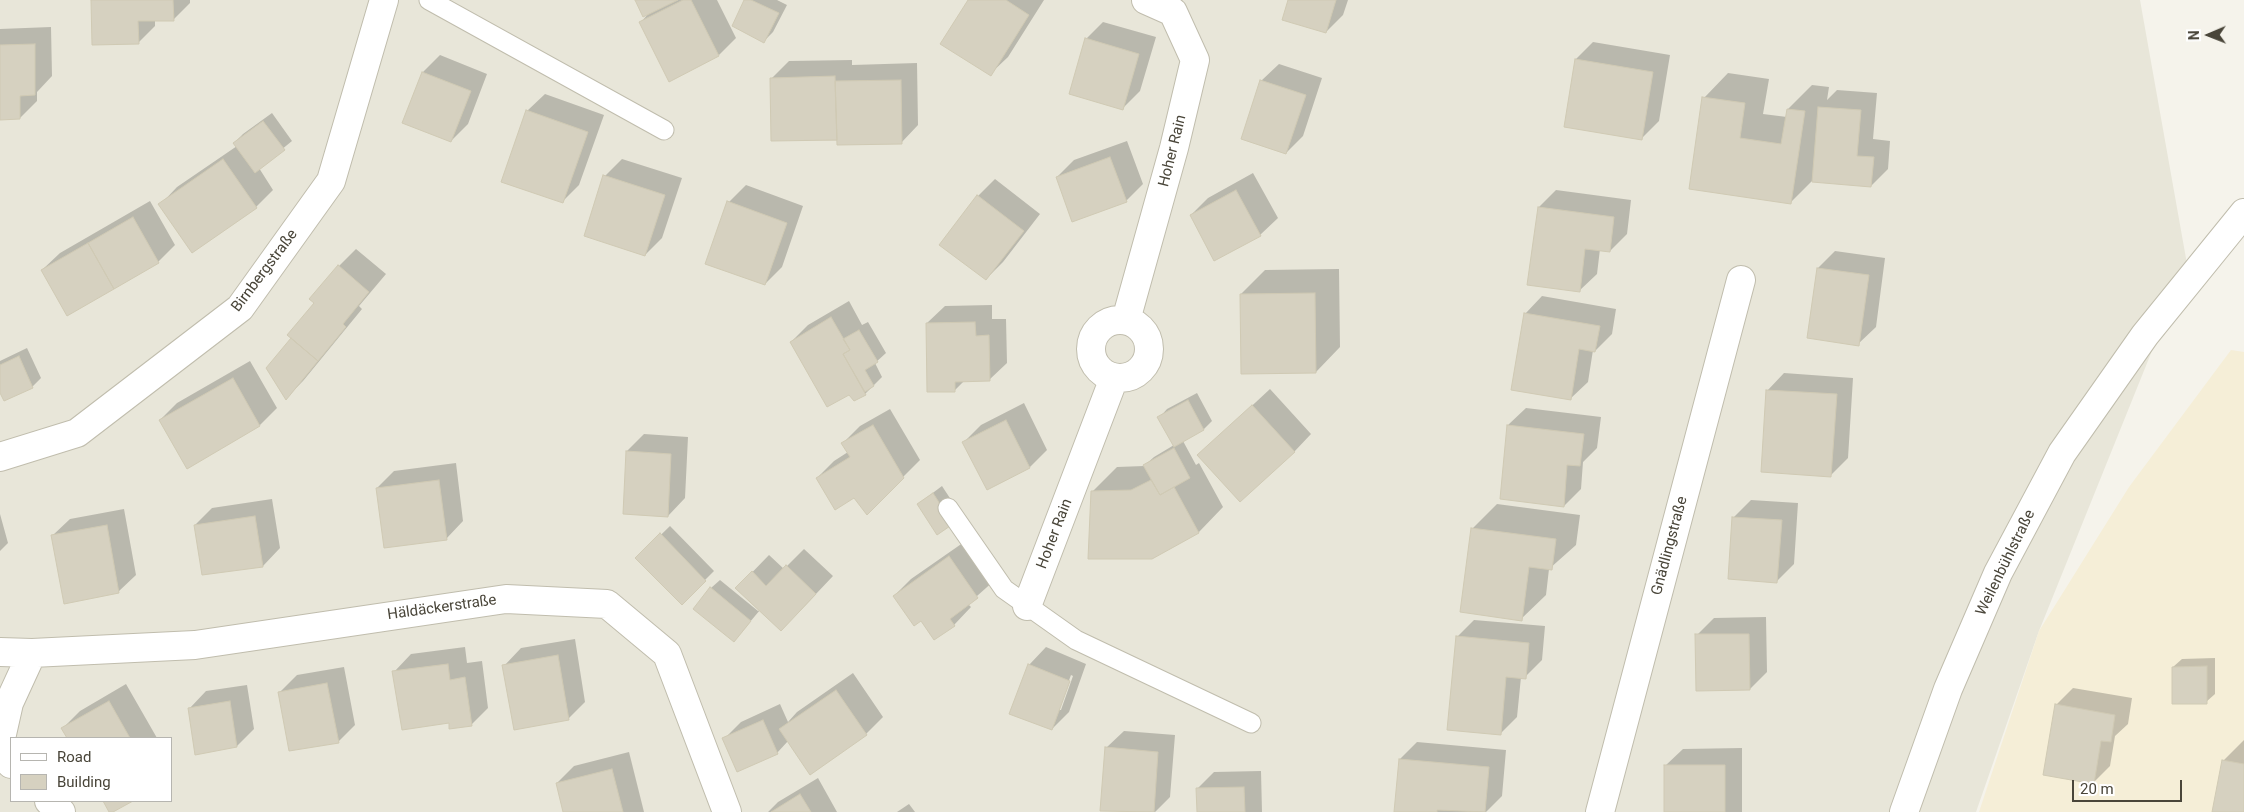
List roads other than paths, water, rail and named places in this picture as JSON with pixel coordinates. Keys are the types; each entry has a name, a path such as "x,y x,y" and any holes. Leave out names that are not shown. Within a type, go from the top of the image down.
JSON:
{"street":[{"name":"Birnbergstraße","path":"0,457 77,433 240,308 331,181 384,0"},
{"name":"Hoher Rain","path":"1126,320 1162,196 1195,60 1173,12 1146,0"},
{"name":"Weilenbühlstraße","path":"1904,812 1948,689 1998,573 2062,453 2145,335 2244,213"},
{"name":"Gnädlingstraße","path":"1600,812 1741,280"},
{"path":"1117,319 1126,320 1144,331 1148,340 1147,360 1142,369 1134,375 1114,378 1105,375 1093,361 1091,343 1100,327 1117,319"},
{"name":"Hoher Rain","path":"1027,606 1114,378"},
{"name":"Häldäckerstraße","path":"0,652 32,654 195,645 506,599 607,604 666,654 727,812"},
{"path":"0,743 9,703 32,654"},
{"path":"0,753 10,763"},
{"path":"50,802 61,812"}],"lane":[{"path":"429,0 664,130"},
{"path":"948,508 1004,589 1027,606 1076,640 1251,723"}]}
